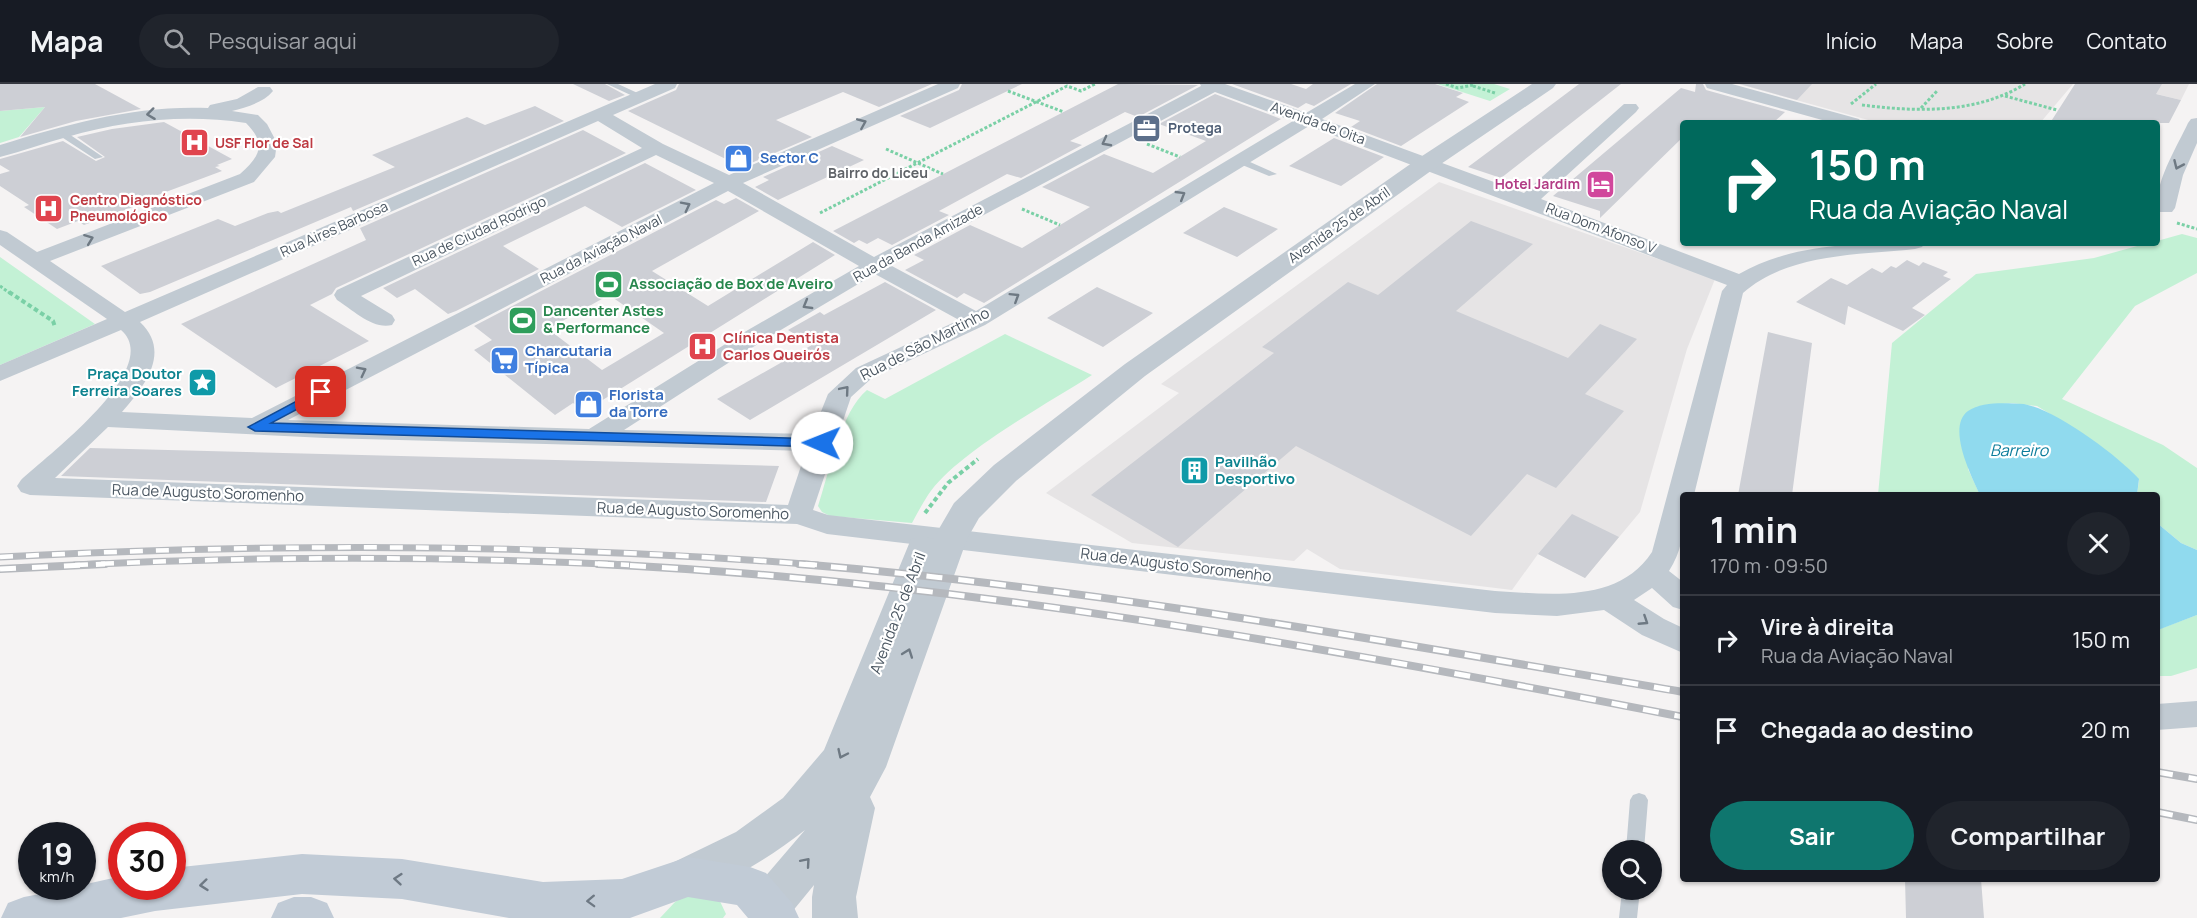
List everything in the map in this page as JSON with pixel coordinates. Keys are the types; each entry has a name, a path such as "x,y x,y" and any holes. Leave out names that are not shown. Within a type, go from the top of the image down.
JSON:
{"main road":[{"path":"24,918 155,890 302,874 402,879 543,903 622,900 688,877 750,887 766,914"},
{"path":"642,918 657,901 688,877"},
{"path":"294,918 311,918"}],"street":[{"name":"Rua Aires Barbosa","path":"0,374 669,84"},
{"name":"Rua da Aviação Naval","path":"255,427 728,183 952,84"},
{"name":"Rua de São Martinho","path":"798,515 840,394 850,383 864,373 977,320 1367,84"},
{"name":"Avenida 25 de Abril","path":"688,877 751,846 798,811 840,760 876,704 950,539 993,469 1427,162 1546,84"},
{"path":"1713,84 1849,115"},
{"name":"Avenida de Oita","path":"1213,85 1427,162"},
{"name":"Rua da Banda Amizade","path":"596,436 756,335 875,265 1213,85"},
{"path":"209,111 243,103 267,88"},
{"path":"252,119 267,88"},
{"path":"1527,201 1630,108"},
{"path":"0,151 60,132 123,117 161,112 209,111 252,119 267,139 269,150 264,164 247,178 34,260"},
{"path":"599,114 656,148 728,183 977,320"},
{"path":"2160,208 2197,123"},
{"name":"Rua de Ciudad Rodrigo","path":"384,320 345,294 656,148"},
{"name":"Rua Dom Afonso V","path":"1427,162 1740,282"},
{"path":"0,236 134,328 142,345 142,365 136,378 120,399 100,419"},
{"path":"1681,492 1733,291 1740,282 1791,261 1821,254 1889,246"},
{"path":"100,419 255,427 822,443"},
{"name":"Rua de Augusto Soromenho","path":"100,419 30,486 798,515 828,524 1495,602 1559,605 1607,597 1636,585 1652,572"},
{"path":"1680,497 1666,552 1652,572 1680,595"},
{"path":"1607,597 1653,627 1680,640"},
{"name":"Avenida 25 de Abril","path":"766,914 816,851 866,766 876,704"},
{"path":"2160,717 2197,714"},
{"path":"835,918 834,897 846,836 866,766"}],"lane":[{"path":"611,84 640,96"},
{"path":"60,132 98,157"},
{"path":"1238,160 1272,174"},
{"path":"1636,840 1639,800"},
{"path":"1628,918 1630,900"}],"path":[{"path":"799,223 1067,86 1081,91 1095,84"},
{"path":"1446,84 1458,88 1473,86 1472,84"},
{"path":"1849,115 1852,103 1876,84"},
{"path":"1852,103 1896,109 1981,103 2004,96 2025,84"},
{"path":"1921,108 1937,90"},
{"path":"1008,91 1064,112"},
{"path":"2004,96 2056,110"},
{"path":"886,149 943,174"},
{"path":"2182,224 2197,229"},
{"path":"0,286 53,321 55,327 46,333"}],"shaded area":[{"path":"1738,84 2073,84 2043,120 1868,120"},
{"path":"2116,84 2189,84 2181,100"},
{"path":"1439,182 1715,279 1687,349 1640,512 1585,578 1538,554 1512,590 1340,569 1307,549 1294,561 1132,543 1046,493 1179,393 1161,384"}],"green space":[{"path":"1437,84 1494,84 1510,89 1490,101"},
{"path":"45,107 19,137 0,143 0,111"},
{"path":"2182,234 2197,238 2197,273 2135,306 2062,399 2163,445 2197,468 2197,550 2181,543 2160,526 2160,492 2137,492 2139,480 2131,471 2083,434 2037,406 2011,403 1976,407 1968,469 1979,492 1878,492 1892,343 1976,274 2094,258 2137,246 2160,246 2160,240"},
{"path":"0,257 95,324 0,365"},
{"path":"1005,334 1092,375 1004,430 959,463 928,495 912,523 830,516 822,512 818,506 843,427 850,412 867,390 885,399"},
{"path":"2197,615 2197,668 2171,676 2160,676 2160,629"},
{"path":"695,890 717,895 726,914 723,918 660,918 675,902"}],"water":[{"name":"Barreiro","path":"1995,403 2024,404 2069,424 2129,469 2139,479 2137,492 1979,492 1967,465 1959,428 1962,418 1968,411"},
{"path":"2160,526 2181,543 2197,550 2197,615 2160,629"}],"building":[{"path":"0,84 95,84 141,109 76,121 20,137 45,107 0,111"},
{"path":"573,84 605,84 625,95 609,101"},
{"path":"679,84 932,84 879,107 843,92 776,120 812,137 742,167 628,111 676,90"},
{"path":"962,84 1022,84 930,128 900,116 959,90"},
{"path":"1118,84 1198,85 1138,117 1125,112 1070,141 1082,145 1021,178 1007,174 939,211 949,215 892,245 878,238 867,244 859,240 854,243 833,231"},
{"path":"1232,84 1291,84 1306,89 1313,84 1351,84 1314,106 1306,103 1298,108"},
{"path":"1377,84 1435,84 1463,93 1456,97 1469,102 1401,146 1351,127 1360,121 1335,113"},
{"path":"1579,84 1621,84 1501,178 1468,167"},
{"path":"1696,84 1703,84 1706,90 1785,112 1776,120 1680,120 1680,140 1600,218 1600,211 1553,196 1681,88 1695,92"},
{"path":"1740,84 1812,84 1797,100"},
{"path":"2075,84 2162,84 2156,94 2181,100 2169,123 2160,123 2160,120 2052,120"},
{"path":"1215,94 1281,119 984,303 964,293 957,298 905,270 924,260 914,255 970,225 1022,248 1090,207 1042,187 1104,154 1153,173 1206,141 1159,124"},
{"path":"535,106 564,121 353,211 351,207 150,292 140,294 101,266 218,219 235,226 268,213 278,211 281,213 395,167 372,155 467,117 485,125"},
{"path":"164,122 232,159 215,167 222,171 131,205 133,207 84,225 78,221 57,229 24,207 29,205 0,186 0,174 10,171 0,165 0,159 63,141 96,161 105,157 77,137 112,129"},
{"path":"583,130 626,153 336,288 332,294 310,305 369,341 276,388 181,324 366,240 360,228"},
{"path":"1334,138 1384,157 1341,186 1289,166"},
{"path":"832,146 864,160 778,200 755,187 769,180 763,177"},
{"path":"645,163 696,190 622,227 585,206 503,246 539,269 448,314 415,289 397,298 383,288"},
{"path":"736,198 759,211 652,271 708,306 813,242 835,255 585,411 573,403 555,415 474,350 492,340 474,326 716,200 724,204","holes":["609,295 664,333 602,370 548,329"]},
{"path":"1224,207 1278,229 1237,257 1183,233"},
{"path":"1471,221 1533,244 1456,311 1568,358 1600,324 1637,339 1585,394 1624,411 1556,488 1527,474 1471,536 1296,446 1178,547 1091,495 1274,353 1262,347 1348,282 1378,295"},
{"path":"1907,260 1919,266 1923,262 1948,272 1943,276 1951,279 1912,308 1925,315 1903,331 1848,306 1845,325 1796,302 1831,278 1847,285 1872,268 1882,273 1891,266 1896,268"},
{"path":"885,282 936,310 750,420 717,399 812,345 788,330 820,312 824,315"},
{"path":"1097,287 1153,313 1103,347 1047,318"},
{"path":"1768,332 1812,343 1792,492 1739,492"},
{"path":"90,448 779,466 766,502 61,476"},
{"path":"1572,514 1619,537 1585,578 1538,554"},
{"path":"1905,882 1981,882 1984,918 1906,918"}],"railway":[{"path":"0,557 205,549 409,547 613,553 817,565"},
{"path":"75,565 352,558 629,565"},
{"path":"0,569 105,564"},
{"path":"598,564 871,585 1007,601 1278,642 1680,716"},
{"path":"799,564 910,574 1132,602 1353,636 1680,691"},
{"path":"2160,773 2197,779"},
{"path":"2160,813 2197,820"}],"place":[{"name":"Protega","path":"1147,128"},
{"name":"USF Flor de Sal","path":"194,143"},
{"name":"Sector C","path":"739,158"},
{"name":"Hotel Jardim","path":"1601,184"},
{"name":"Centro Diagnóstico Pneumológico","path":"49,208"},
{"name":"Associação de Box de Aveiro","path":"608,284"},
{"name":"Dancenter Astes & Performance","path":"522,320"},
{"name":"Clínica Dentista Carlos Queirós","path":"702,347"},
{"name":"Charcutaria Típica","path":"504,360"},
{"name":"Praça Doutor Ferreira Soares","path":"203,383"},
{"name":"Florista da Torre","path":"588,404"},
{"name":"Pavilhão Desportivo","path":"1194,471"}],"district":[{"name":"Bairro do Liceu","path":"878,173"}],"route":[{"path":"321,392 255,427 822,443"}]}
